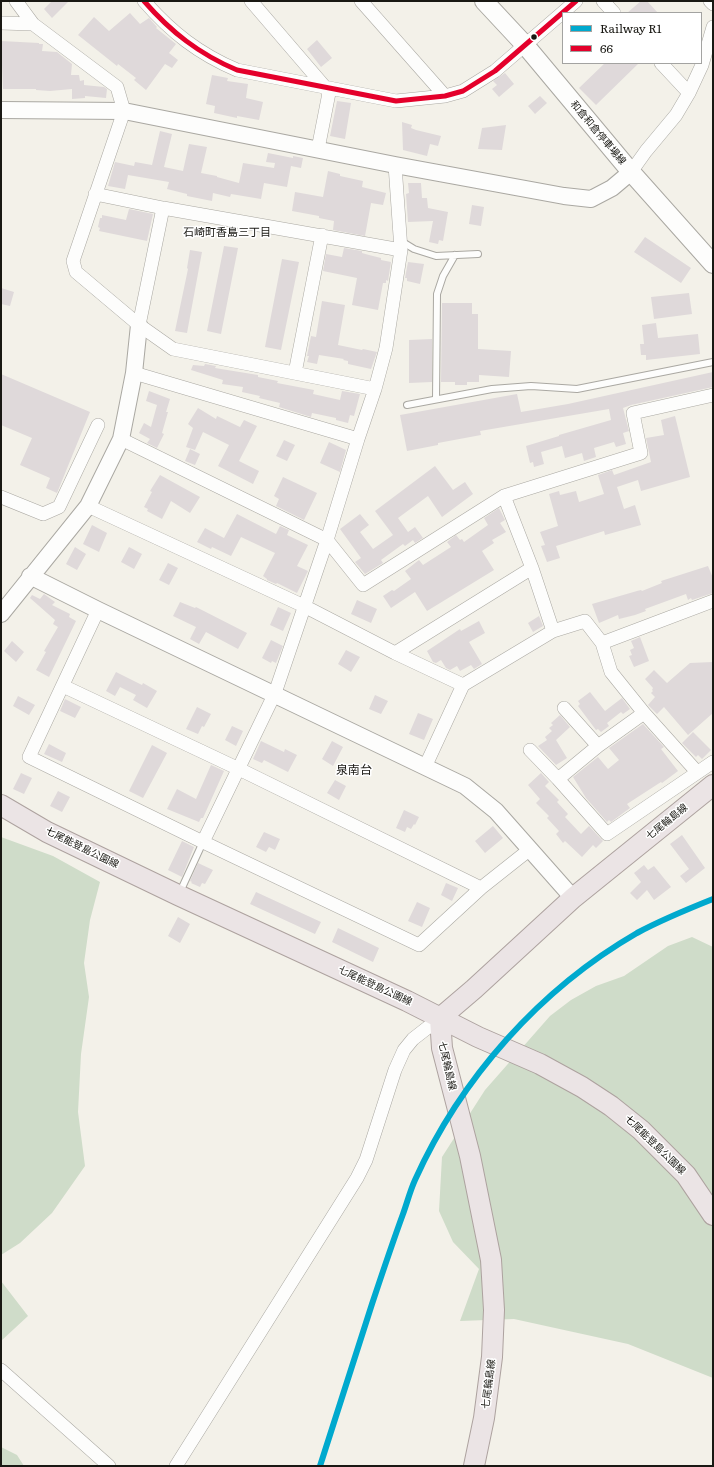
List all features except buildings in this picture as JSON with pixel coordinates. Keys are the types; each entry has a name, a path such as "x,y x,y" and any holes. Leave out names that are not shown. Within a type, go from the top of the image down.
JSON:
{"main road":[{"name":"和倉和倉停車場線","path":"484,1 524,45 631,172 713,264"},
{"name":"七尾輪島線","path":"474,1466 484,1418 492,1357 494,1310 491,1260 470,1156 442,1048 440,1018 468,995 573,898 713,785"},
{"name":"七尾能登島公園線","path":"1,805 48,832 178,895 407,1001 489,1042 540,1064 582,1087 611,1106 641,1130 686,1175 713,1215"}],"street":[{"path":"16,1 33,24 117,87 124,111 72,260 76,272 140,325 172,349 376,389"},
{"path":"144,1 187,43 218,62 237,70 396,101 446,96 462,91 495,71 562,13"},
{"path":"252,1 329,93 318,149"},
{"path":"361,1 446,96"},
{"path":"563,12 576,1"},
{"path":"603,1 613,12"},
{"path":"710,1 713,4"},
{"path":"1,23 33,24"},
{"path":"1,110 124,111 564,196 591,199 612,188 631,172 646,151 676,115 689,93 707,68 713,27"},
{"path":"662,64 689,93"},
{"path":"203,842 275,693 327,540 358,439 376,389 386,348 400,245 395,164"},
{"path":"95,194 162,208 322,235 400,245"},
{"path":"1,614 30,576 88,506 121,439 134,373 140,325 162,208"},
{"path":"295,373 322,235"},
{"path":"134,373 358,439"},
{"path":"121,439 327,540 363,585 504,496 641,453 633,413 713,396"},
{"path":"1,497 43,514 59,507 98,425"},
{"path":"504,496 532,568 552,631"},
{"path":"88,506 304,606 463,686"},
{"path":"395,653 532,568"},
{"path":"30,576 466,786 496,811 573,898"},
{"path":"602,643 713,601"},
{"path":"98,610 29,757 419,945 481,888 530,850"},
{"path":"425,767 463,686 552,631 586,621 602,643 611,672 697,772"},
{"path":"63,686 239,769 481,888"},
{"path":"564,708 598,746"},
{"path":"558,779 598,746 644,712"},
{"path":"530,750 607,834 713,762"},
{"path":"176,1466 357,1178 366,1160 395,1070 404,1050 413,1039 440,1018"},
{"path":"1,1370 109,1466"}],"lane":[{"path":"400,245 414,248 436,256 478,254"},
{"path":"436,400 437,294 443,276 454,255"},
{"path":"407,405 492,389 531,386 577,389 713,362"},
{"path":"178,895 203,842"}],"green space":[{"path":"1,837 53,856 100,882 90,920 84,963 89,997 81,1054 78,1112 85,1166 52,1213 20,1243 1,1255"},
{"path":"692,937 713,947 713,1378 628,1344 514,1319 460,1321 479,1269 453,1242 439,1211 442,1157 485,1090 550,1016 571,1000 596,986 624,976 668,946"},
{"path":"1,1281 28,1316 1,1341"},
{"path":"1,1447 17,1455 24,1466 1,1466"}],"rail line":[{"name":"R1","path":"320,1466 372,1304 412,1188 434,1142 455,1106 507,1039 536,1009 568,981 601,956 637,933 665,919 713,899"}],"transit line":[{"name":"66","path":"144,1 165,23 186,41 210,57 237,70 396,101 445,96 463,91 495,71 562,13"},
{"name":"66","path":"563,12 576,1"}],"district":[{"name":"石崎町香島三丁目","path":"227,233"},
{"name":"泉南台","path":"354,770"}]}
